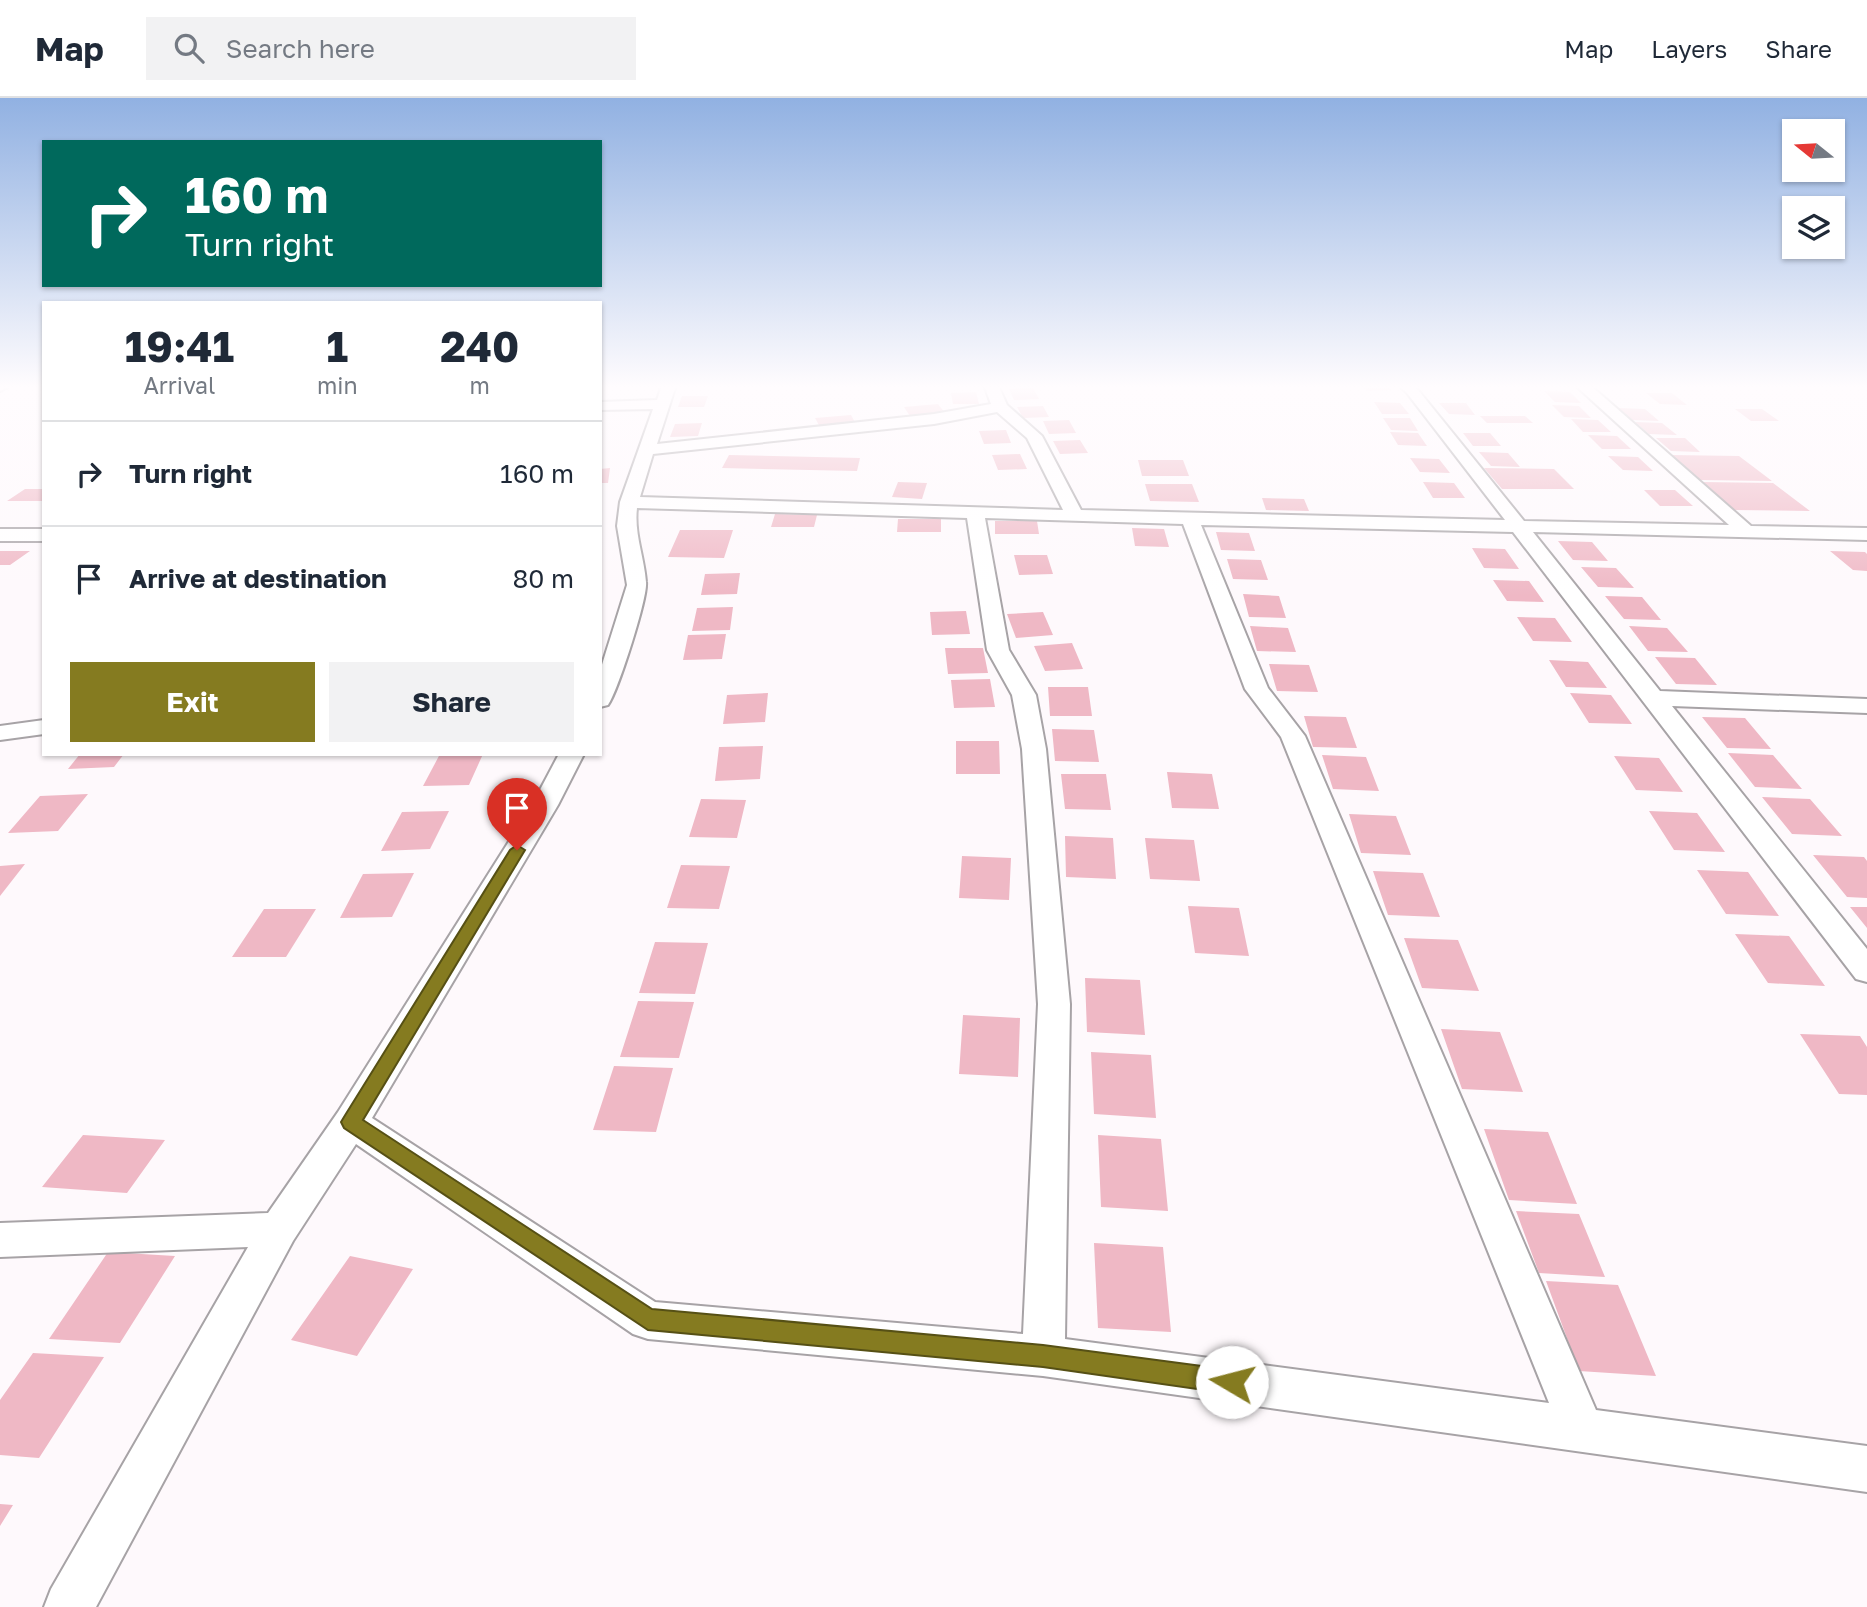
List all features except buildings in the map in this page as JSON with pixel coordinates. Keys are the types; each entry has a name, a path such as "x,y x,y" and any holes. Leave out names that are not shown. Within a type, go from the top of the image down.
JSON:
{"street":[{"path":"603,692 637,585 623,511 646,455"},
{"path":"1044,455 1075,516"},
{"path":"1463,455 1656,698 1867,971"},
{"path":"1661,455 1747,532"},
{"path":"623,511 975,513 1867,534"},
{"path":"975,513 998,650 1024,695 1034,750 1055,1004 1043,1356"},
{"path":"1190,519 1257,689 1293,736 1582,1430"},
{"path":"0,535 42,535"},
{"path":"1656,698 1867,706"},
{"path":"0,733 42,727"},
{"path":"69,1607 279,1229 351,1122 545,805 571,756"},
{"path":"351,1122 648,1320 1043,1356 1867,1469"},
{"path":"0,1240 279,1229"}],"route":[{"path":"517,850 351,1122 648,1320 1043,1356 1232,1382"}]}
